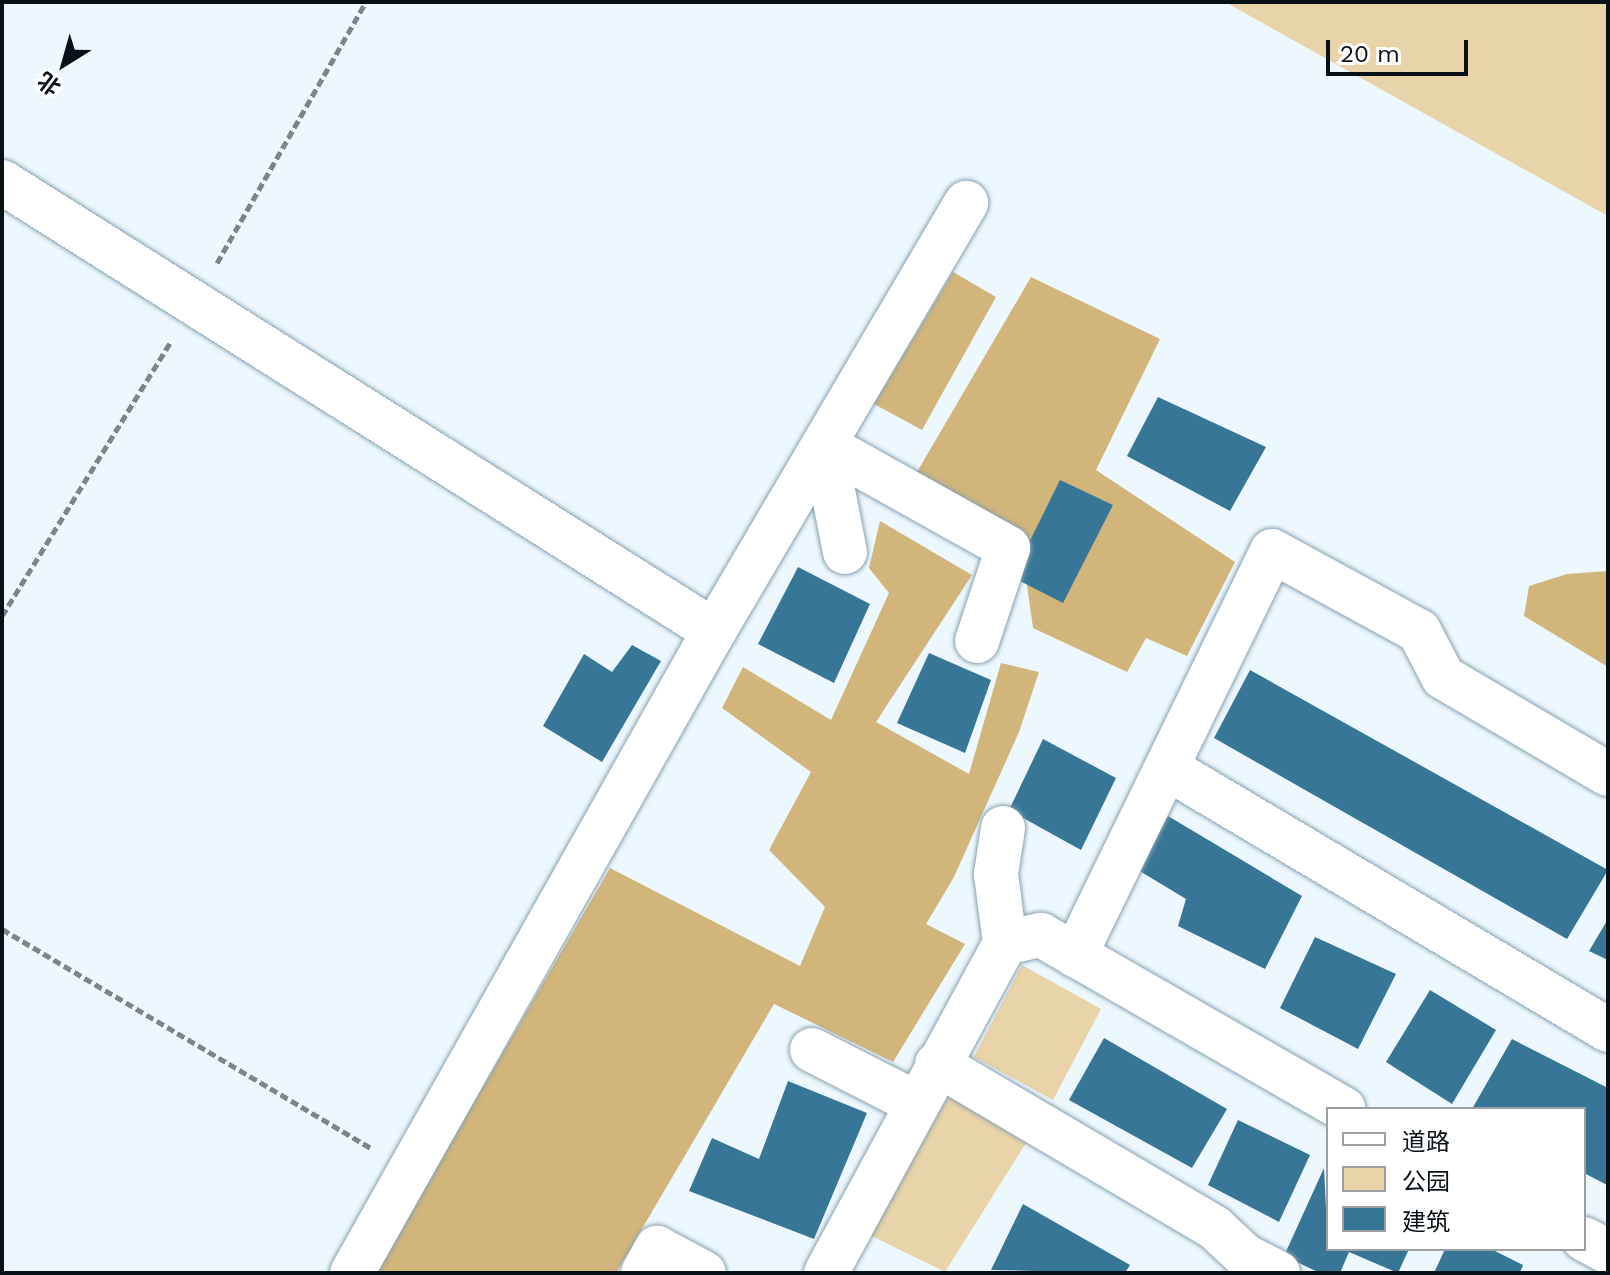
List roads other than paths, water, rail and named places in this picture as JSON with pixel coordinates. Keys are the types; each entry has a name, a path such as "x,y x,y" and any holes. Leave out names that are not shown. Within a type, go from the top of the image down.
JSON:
{"street":[{"path":"2,182 714,631"},
{"path":"352,1273 714,631 966,203"},
{"path":"824,445 845,552"},
{"path":"824,445 1008,548 977,641"},
{"path":"1075,955 1272,551 1419,631 1443,677 1608,774"},
{"path":"1167,768 1608,1030"},
{"path":"826,1273 1005,943 996,874 1003,828"},
{"path":"1005,943 1041,935 1341,1107"},
{"path":"812,1050 916,1103"},
{"path":"937,1064 1214,1227 1245,1256 1278,1273"},
{"path":"1586,1240 1608,1252"},
{"path":"643,1273 657,1248 704,1273"}]}
